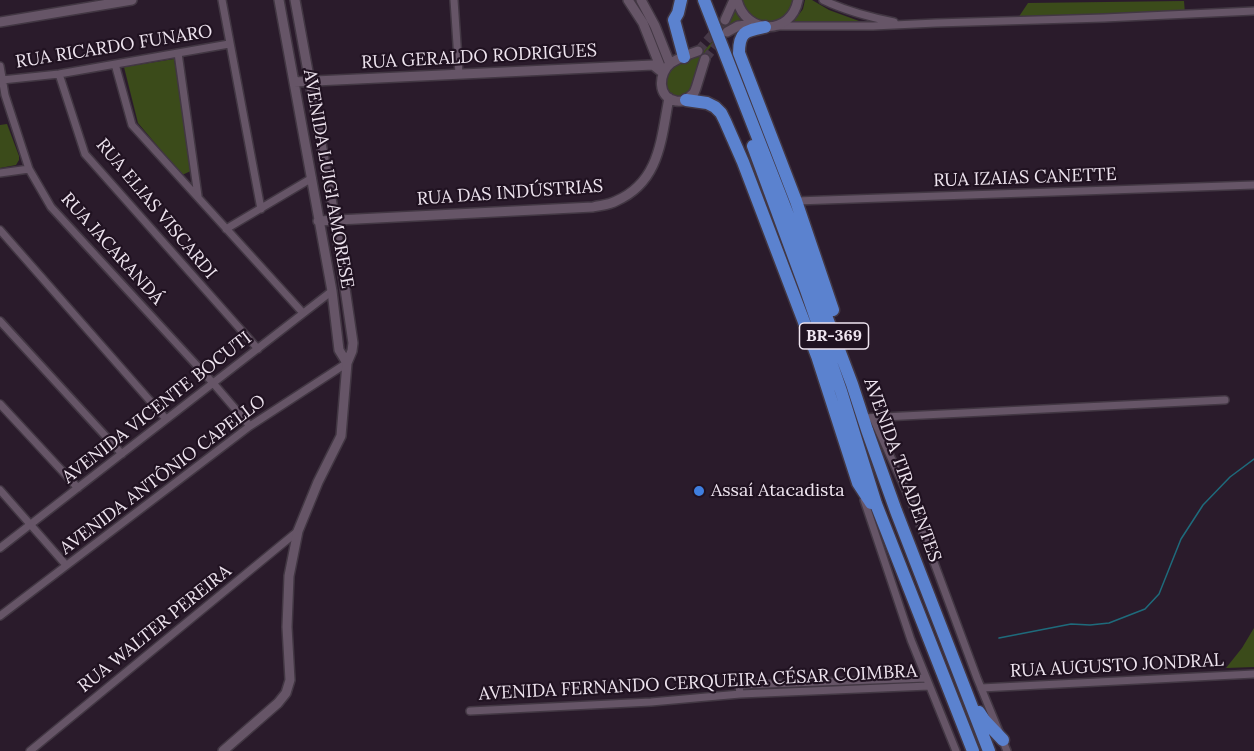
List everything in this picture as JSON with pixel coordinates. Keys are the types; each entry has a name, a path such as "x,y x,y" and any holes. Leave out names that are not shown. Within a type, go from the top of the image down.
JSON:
{"highway":[{"path":"681,0 674,20 684,57"},
{"name":"AVENIDA TIRADENTES","path":"696,0 806,290 841,391 876,504 973,751"},
{"name":"AVENIDA TIRADENTES","path":"704,0 852,384 868,418 896,511 989,751"},
{"path":"764,26 744,33 739,41 739,53 796,201 843,342 852,384"},
{"path":"686,100 707,103 715,107 725,121 817,356 858,483 885,524"},
{"path":"806,290 817,356"},
{"path":"959,673 981,714 1005,746"}],"street":[{"path":"0,22 55,9 132,0"},
{"path":"222,0 261,209"},
{"name":"AVENIDA LUIGI AMORESE","path":"279,0 332,291 339,350 347,363"},
{"name":"AVENIDA LUIGI AMORESE","path":"223,751 278,703 286,693 290,680 287,627 289,576 298,531 340,436 347,363 353,343 335,220 295,0"},
{"path":"454,0 459,74"},
{"path":"628,0 643,23 663,73"},
{"path":"641,0 655,26 670,64"},
{"path":"725,20 736,0"},
{"path":"736,0 741,12 750,21 764,26 779,25 789,18 796,9 798,0"},
{"path":"823,0 861,15 905,24"},
{"path":"727,32 738,26 873,26 1254,11"},
{"path":"655,26 674,20"},
{"name":"RUA RICARDO FUNARO","path":"3,80 59,74 229,44"},
{"path":"698,51 670,64 663,73 661,85 669,98 675,101 686,100 694,93 705,60"},
{"path":"178,53 198,196"},
{"path":"115,64 132,125 303,313"},
{"name":"RUA GERALDO RODRIGUES","path":"294,82 653,65 663,73"},
{"name":"RUA JACARANDÁ","path":"0,66 5,95 29,169 51,207 250,426"},
{"name":"RUA ELIAS VISCARDI","path":"59,74 85,154 258,349"},
{"name":"RUA DAS INDÚSTRIAS","path":"318,221 594,207 614,202 637,189 654,167 669,98"},
{"path":"0,173 29,169"},
{"path":"183,180 195,175"},
{"path":"226,229 312,178"},
{"name":"RUA IZAIAS CANETTE","path":"796,201 1254,185"},
{"path":"0,230 166,419"},
{"name":"AVENIDA VICENTE BOCUTI","path":"0,548 332,291"},
{"path":"0,321 122,454"},
{"name":"AVENIDA ANTÔNIO CAPELLO","path":"0,616 250,426 347,363"},
{"path":"1005,746 913,506 868,418 1225,400"},
{"path":"0,404 78,488"},
{"path":"858,483 926,678 956,751"},
{"path":"0,490 66,566"},
{"name":"RUA WALTER PEREIRA","path":"30,751 298,531"},
{"name":"RUA AUGUSTO JONDRAL","path":"981,688 1254,674"},
{"path":"740,694 739,685 926,678"},
{"name":"AVENIDA FERNANDO CERQUEIRA CÉSAR COIMBRA","path":"470,711 651,702 740,694 929,686"}],"green space":[{"path":"742,0 794,0 783,17 776,22 768,23 753,17"},
{"path":"805,0 812,0 829,10 859,21 794,21 803,9"},
{"path":"1184,1 1185,14 1018,18 1028,3"},
{"path":"735,10 742,22 725,30 710,48 698,67 690,91 680,96 670,93 666,81 671,68 700,54 714,40"},
{"path":"174,59 193,170 182,175 138,123 124,67"},
{"path":"7,124 19,160 16,165 0,168 0,125"},
{"path":"1254,628 1254,667 1226,668 1242,648"}],"waterway":[{"path":"999,638 1071,624 1109,623 1145,609 1159,594 1181,539 1203,505 1230,477 1254,459"}],"tunnel":[{"path":"698,51 725,20"},
{"path":"705,59 722,38"}],"place":[{"name":"Assaí Atacadista","path":"699,491"}]}
